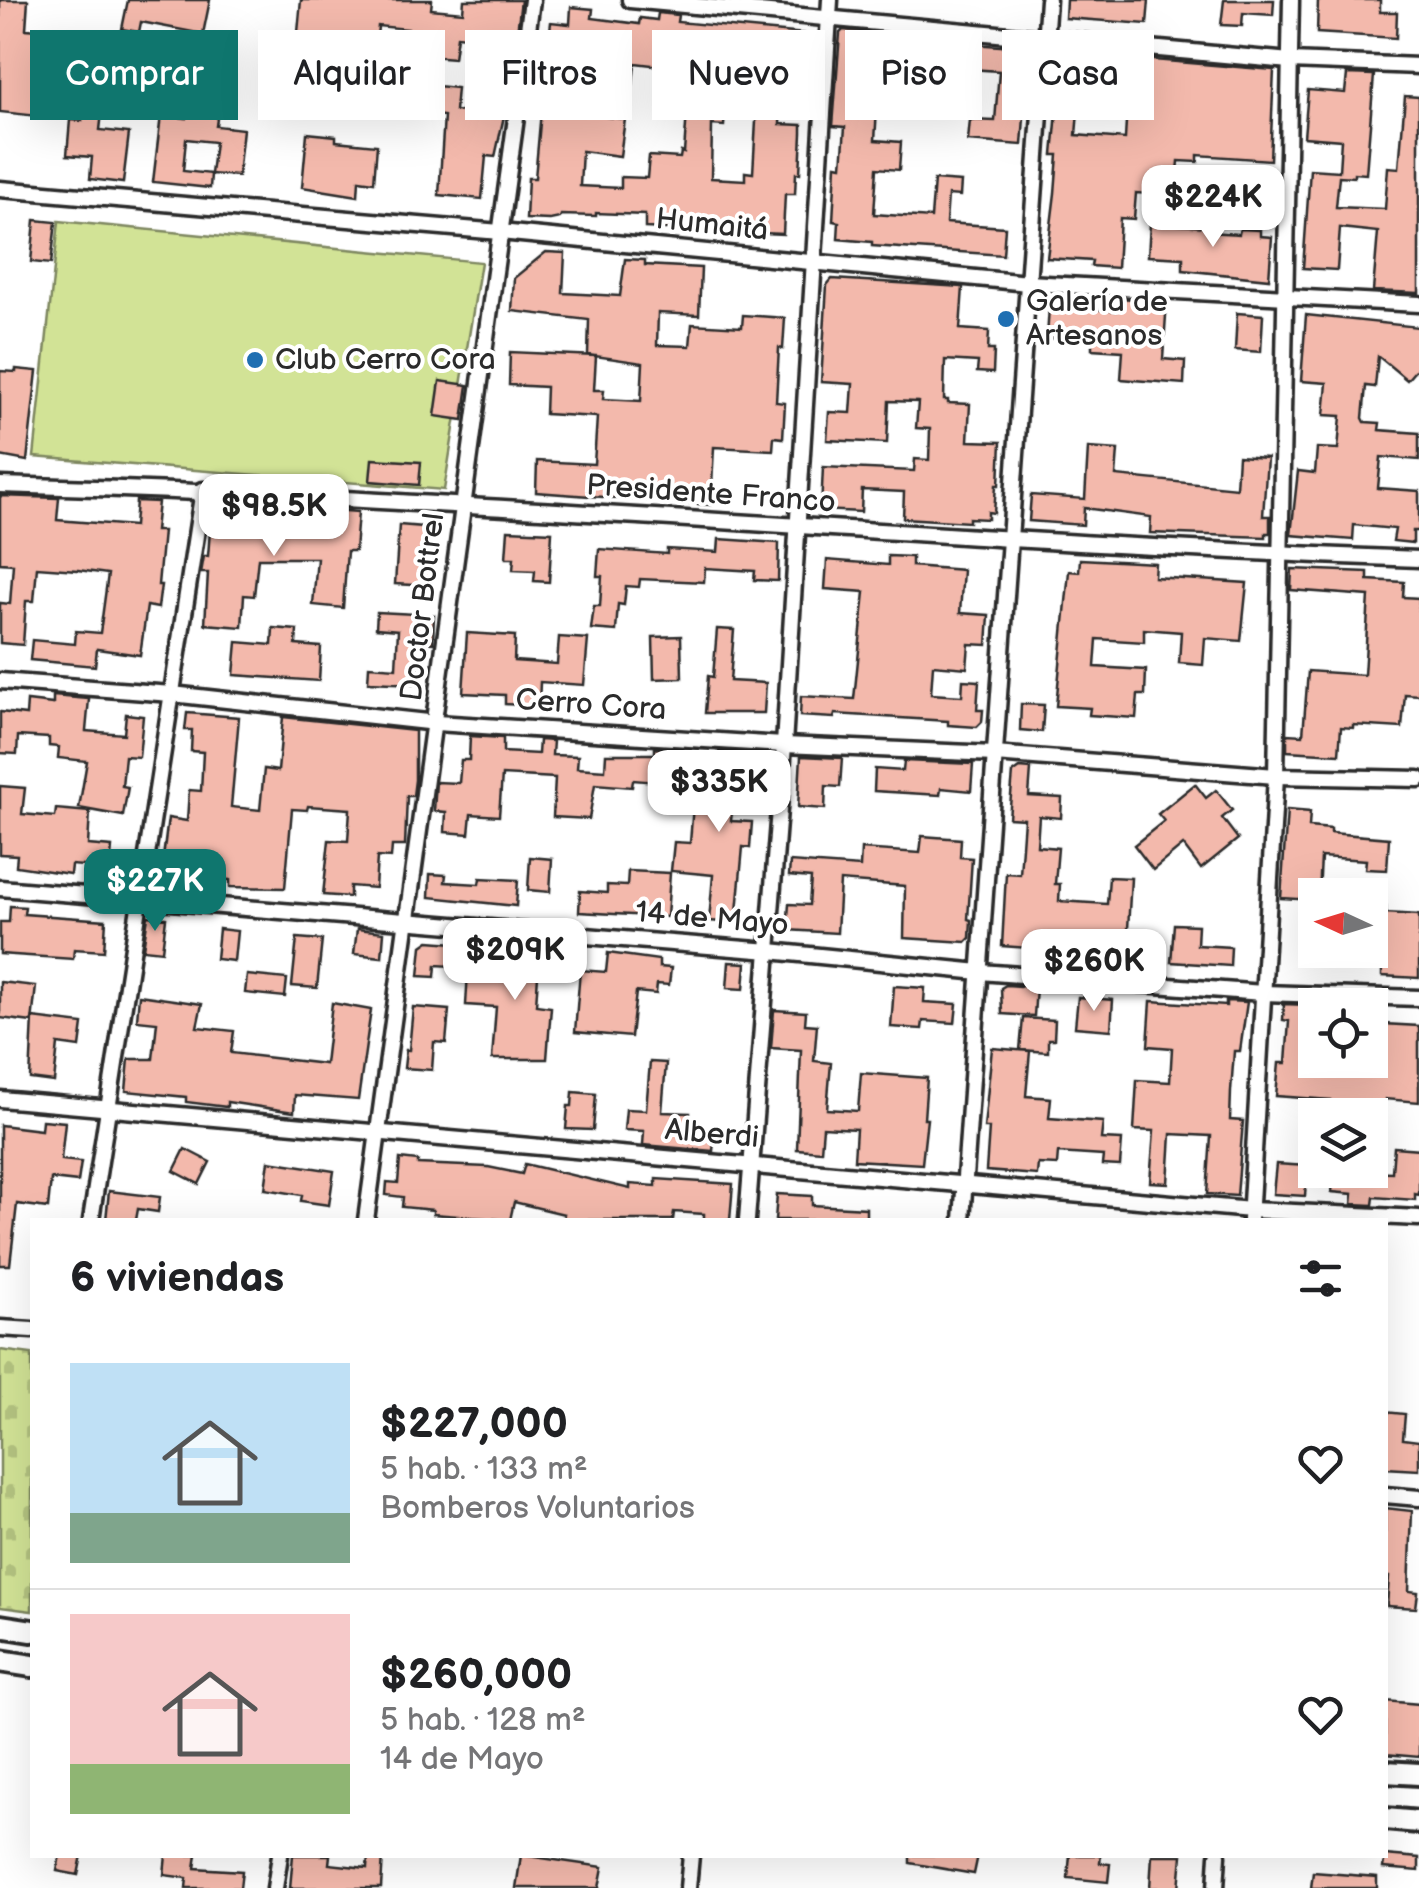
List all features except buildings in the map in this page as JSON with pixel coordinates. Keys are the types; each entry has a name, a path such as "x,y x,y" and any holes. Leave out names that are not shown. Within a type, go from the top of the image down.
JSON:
{"main road":[{"path":"0,1626 30,1631"},
{"path":"0,1661 30,1666"},
{"path":"1388,1772 1419,1774"},
{"path":"1388,1819 1419,1822"}],"street":[{"name":"Doctor Bottrel","path":"366,1218 532,0"},
{"path":"630,0 1002,34"},
{"path":"747,1218 770,951 830,0"},
{"path":"1046,30 1048,0"},
{"path":"1250,1215 1276,776 1290,0"},
{"path":"1154,48 1290,61 1419,66"},
{"path":"962,1218 1040,120"},
{"name":"Humaitá","path":"0,189 1028,283 1419,304"},
{"name":"Presidente Franco","path":"0,485 202,490 1010,542 1419,560"},
{"path":"91,1218 202,490"},
{"name":"Cerro Cora","path":"0,681 172,694 436,724 995,754 1276,776 1419,778"},
{"name":"14 de Mayo","path":"0,888 980,972 1263,993 1419,998"},
{"name":"Alberdi","path":"0,1099 965,1184 1250,1215 1419,1218"},
{"path":"0,1328 30,1330"},
{"path":"1388,1495 1419,1498"},
{"path":"275,1888 280,1858"},
{"path":"688,1888 691,1858"},
{"path":"1216,1888 1218,1858"}],"green space":[{"name":"Club Cerro Cora","path":"59,221 481,262 444,490 34,457"},
{"path":"0,1350 30,1354 30,1611 0,1607"}],"place":[{"name":"Galería de Artesanos","path":"1006,319"},
{"name":"Club Cerro Cora","path":"255,360"}]}
